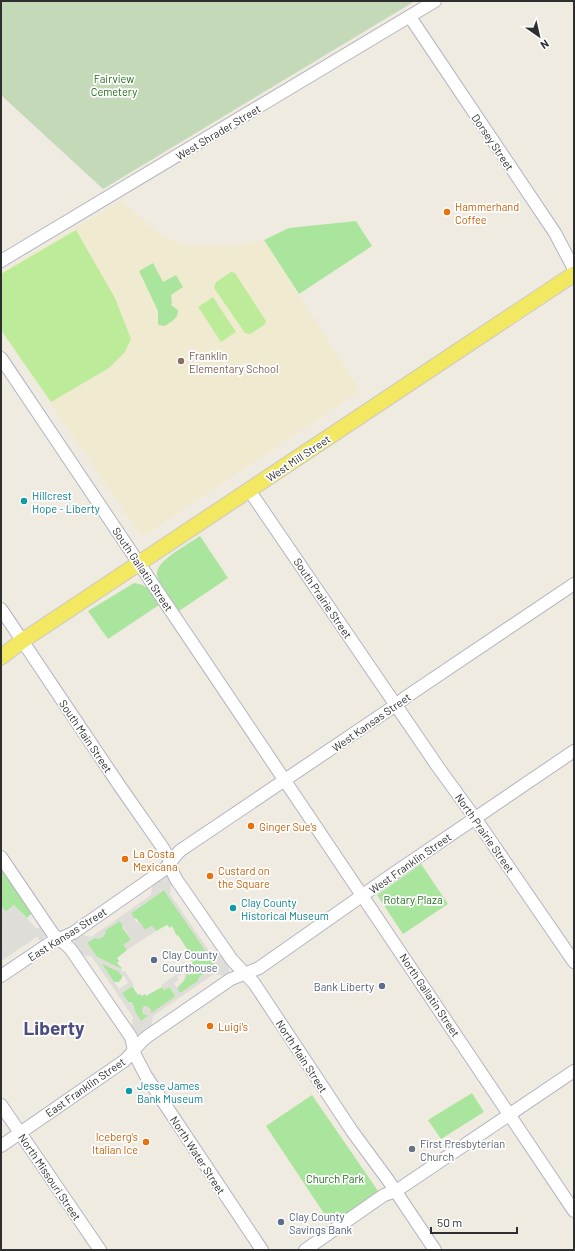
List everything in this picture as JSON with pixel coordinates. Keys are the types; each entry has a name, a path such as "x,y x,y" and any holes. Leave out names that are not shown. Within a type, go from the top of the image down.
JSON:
{"main road":[{"name":"West Mill Street","path":"1,656 574,274"}],"street":[{"name":"West Shrader Street","path":"1,261 435,1"},
{"name":"Dorsey Street","path":"410,17 555,233 574,269"},
{"name":"South Gallatin Street","path":"1,358 285,780"},
{"name":"South Prairie Street","path":"249,490 396,705"},
{"name":"West Kansas Street","path":"171,863 174,857 182,850 574,584"},
{"name":"South Main Street","path":"1,609 163,848 171,863"},
{"name":"North Prairie Street","path":"396,705 574,962"},
{"name":"West Franklin Street","path":"246,974 260,968 362,895 574,751"},
{"name":"North Gallatin Street","path":"285,780 574,1211"},
{"name":"North Water Street","path":"1,857 48,927 59,940 68,945 126,1030 131,1038 137,1060 146,1076 262,1250"},
{"name":"East Kansas Street","path":"1,976 50,943 74,933 156,876 171,863"},
{"name":"North Main Street","path":"171,863 173,873 232,960 254,983 347,1124 396,1191 435,1250"},
{"name":"East Franklin Street","path":"1,1146 124,1061 141,1041 231,979 246,974"},
{"path":"305,1250 384,1195 396,1191 574,1071"},
{"name":"North Missouri Street","path":"1,1104 100,1250"}],"shaded area":[{"name":"Franklin Elementary School","path":"121,201 160,234 184,245 215,246 264,240 360,391 147,534 140,534 1,331 1,272"},
{"path":"166,877 172,881 170,894 212,955 223,956 229,965 229,971 224,976 214,974 153,1016 151,1028 138,1034 131,1029 133,1017 92,957 80,954 74,941 78,934 91,937 151,895 153,883","holes":["164,890 217,968 208,974 205,973 200,976 198,981 180,993 177,989 186,978 187,972 185,969 161,985 164,990 169,987 176,996 151,1013 149,1007 143,1007 142,1013 148,1016 141,1021 135,1013 134,1006 128,1002 122,993 134,985 125,971 123,972 120,968 97,957 87,943 95,938 102,938 106,933 105,930 120,921 131,940 123,945 127,950 156,931 152,926 145,930 140,922 136,922 131,913","101,963 118,971 122,976 124,976 128,983 119,989","185,972 184,979 177,987 174,983 179,980 177,977"]},
{"path":"14,905 37,929 41,926 47,933 40,941 37,937 1,961 1,939 3,936 1,934 1,906 7,912"}],"green space":[{"name":"Fairview Cemetery","path":"1,1 415,1 103,189 1,95"},
{"path":"356,221 372,246 299,294 264,240 289,228"},
{"path":"76,230 115,298 131,339 125,352 109,368 51,402 1,330 1,274"},
{"path":"153,263 163,282 176,275 183,287 171,295 171,305 178,310 178,313 174,320 165,326 158,324 158,311 139,271"},
{"path":"231,272 235,273 266,321 264,325 250,334 245,333 214,288 216,282"},
{"path":"213,297 236,332 221,342 198,307"},
{"path":"200,536 228,578 179,611 159,581 157,570 160,565 170,556"},
{"path":"134,583 147,588 152,593 159,605 108,639 88,611"},
{"name":"Rotary Plaza","path":"421,864 448,904 403,934 377,895"},
{"path":"1,867 32,913 27,918 14,905 6,912 1,906"},
{"path":"164,890 218,968 208,974 200,976 198,981 180,994 177,988 184,981 187,972 189,975 196,970 191,960 193,958 186,950 187,949 178,935 177,936 172,926 170,928 167,925 156,931 152,926 145,930 136,918 134,919 131,913"},
{"path":"120,920 123,926 122,927 131,940 124,945 127,950 117,958 119,961 117,963 122,968 121,969 97,957 87,943"},
{"path":"101,963 118,971 122,976 119,982 114,982"},
{"path":"132,986 138,995 140,994 142,996 145,994 146,996 162,987 164,990 169,987 176,996 151,1014 145,1006 143,1007 148,1016 141,1021 135,1012 132,1003 128,1002 122,993"},
{"path":"472,1093 484,1112 441,1139 428,1120"},
{"name":"Church Park","path":"312,1095 378,1191 331,1224 266,1126"}],"place":[{"name":"Hammerhand Coffee","path":"447,212"},
{"name":"Franklin Elementary School","path":"181,361"},
{"name":"Hillcrest Hope - Liberty","path":"24,501"},
{"name":"Ginger Sue's","path":"251,826"},
{"name":"La Costa Mexicana","path":"125,859"},
{"name":"Custard on the Square","path":"210,876"},
{"name":"Clay County Historical Museum","path":"233,908"},
{"name":"Clay County Courthouse","path":"154,960"},
{"name":"Bank Liberty","path":"382,986"},
{"name":"Luigi's","path":"210,1026"},
{"name":"Jesse James Bank Museum","path":"129,1091"},
{"name":"Iceberg's Italian Ice","path":"146,1142"},
{"name":"First Presbyterian Church","path":"412,1149"},
{"name":"Clay County Savings Bank","path":"281,1222"}],"district":[{"name":"Liberty","path":"54,1027"}]}
